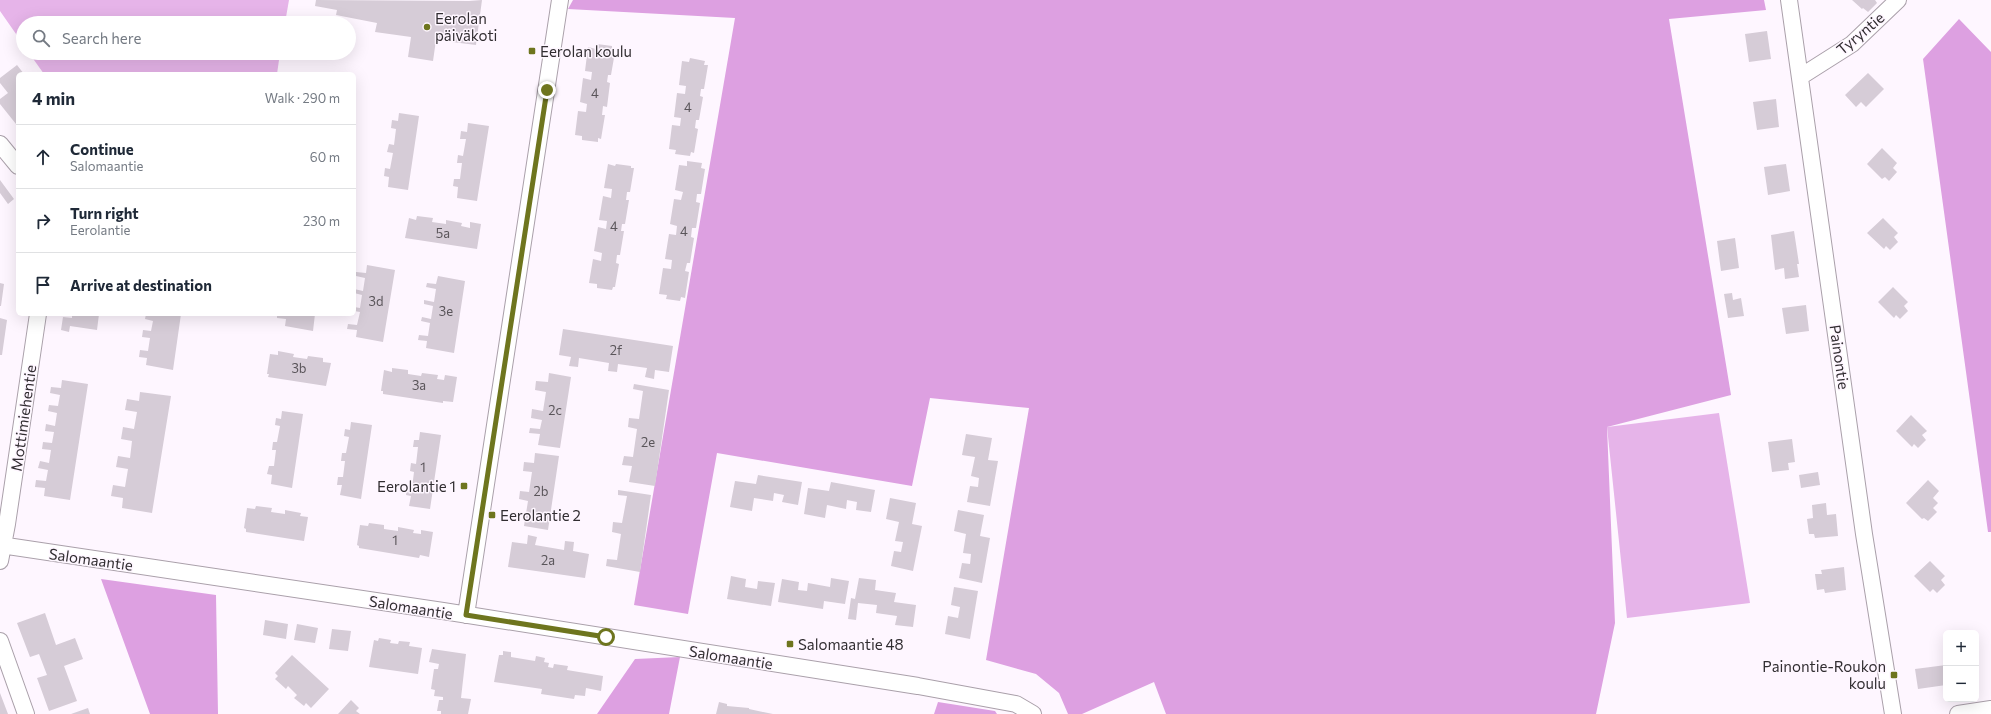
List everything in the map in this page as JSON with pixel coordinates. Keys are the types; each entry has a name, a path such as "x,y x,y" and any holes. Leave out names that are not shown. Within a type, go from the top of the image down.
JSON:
{"street":[{"path":"466,615 560,0"},
{"name":"Painontie","path":"1789,0 1864,534 1893,714"},
{"name":"Tyryntie","path":"1800,77 1852,44 1898,0"},
{"path":"0,144 16,164"},
{"name":"Mottimiehentie","path":"1,550 38,316"},
{"name":"Salomaantie","path":"1,550 466,615 989,698 1016,704 1033,714"},
{"path":"0,641 26,714"},
{"path":"1958,714 1991,709"}],"shaded area":[{"path":"0,0 289,0 286,16 16,16 16,34 0,11"},
{"path":"573,0 1764,0 1766,10 1669,19 1731,395 1607,427 1615,623 1596,714 1166,714 1154,682 1082,714 1068,714 1059,693 1036,674 986,660 1029,408 930,398 912,486 717,453 688,614 634,605 735,18 568,9"},
{"path":"1959,19 1991,52 1991,532 1988,532 1923,59"},
{"path":"34,60 279,60 277,72 43,72"},
{"path":"1719,413 1750,603 1627,618 1607,427"},
{"path":"101,579 216,595 218,714 150,714"},
{"path":"680,657 669,714 597,714 635,659"},
{"path":"938,702 995,711 997,714 934,714"}],"building":[{"name":"Eerolan päiväkoti","path":"316,0 482,0 476,45 436,40 433,61 408,57 411,37 375,32 377,23 356,19 356,16 336,15 337,10 315,6"},
{"path":"1852,0 1875,0 1877,3 1868,12"},
{"path":"1767,31 1771,59 1749,62 1745,34"},
{"path":"597,44 612,46 612,51 615,52 611,75 608,75 607,82 610,83 607,107 603,106 602,115 605,115 601,139 598,138 598,142 582,140 582,136 575,135 578,111 586,112 587,104 580,102 583,78 591,80 592,72 585,71 588,47 596,49"},
{"path":"690,58 705,61 704,65 708,65 704,89 701,89 700,96 703,97 699,120 696,120 695,128 698,129 694,153 691,152 690,156 675,154 676,150 669,149 672,125 680,126 681,118 674,117 677,93 685,94 686,86 679,85 682,61 689,62"},
{"path":"17,65 22,72 16,72 16,124 0,104 0,99 8,93 0,83 0,78"},
{"path":"1868,73 1884,89 1866,107 1861,102 1856,107 1845,95"},
{"path":"1776,99 1779,127 1757,130 1753,102"},
{"path":"399,113 419,116 408,190 388,187 389,177 384,176 385,168 390,169 393,153 387,152 389,144 394,145 396,129 391,128 392,120 398,121"},
{"path":"468,123 489,126 477,201 457,198 458,187 453,186 454,179 460,179 462,163 457,163 458,155 463,156 466,139 460,139 461,131 467,132"},
{"path":"1882,148 1897,163 1893,168 1897,172 1889,181 1885,177 1882,179 1867,164"},
{"path":"687,161 702,163 701,168 705,169 701,194 697,194 696,202 700,203 696,228 692,228 691,237 694,238 690,263 687,263 685,271 689,272 685,298 681,297 680,301 666,299 667,295 659,294 663,268 671,269 672,260 665,259 669,234 676,235 677,226 670,224 674,199 681,200 683,192 675,190 679,165 687,166"},
{"path":"608,164 615,166 616,164 631,166 631,168 634,168 630,192 627,192 626,200 629,200 625,224 622,224 621,231 624,231 620,255 617,255 616,263 619,264 615,287 613,287 612,290 597,288 597,284 589,283 593,259 601,261 602,253 594,251 598,227 606,229 607,221 599,220 603,196 611,198 612,189 604,188"},
{"path":"1786,164 1790,191 1768,195 1764,167"},
{"path":"0,180 14,199 8,204 0,193"},
{"path":"417,216 433,218 432,222 446,224 446,220 462,223 461,226 470,228 470,222 481,224 477,249 405,238 409,218 416,220"},
{"path":"1883,218 1898,233 1894,237 1898,242 1890,250 1886,246 1884,249 1867,233"},
{"path":"1794,231 1799,264 1797,264 1799,277 1785,279 1784,268 1775,270 1771,235"},
{"path":"1735,238 1739,268 1721,271 1717,241"},
{"path":"367,265 395,270 383,342 356,337 357,330 347,329 348,324 357,325 360,312 356,311 356,307 360,308 362,295 356,294 356,289 363,291 365,278 356,276 356,272 366,273"},
{"path":"438,276 465,281 454,353 426,348 427,341 418,340 419,335 428,336 430,323 421,321 422,317 431,319 433,306 424,304 424,300 434,302 436,289 426,287 427,283 436,284"},
{"path":"0,283 4,284 1,306 0,306"},
{"path":"1893,287 1908,302 1904,306 1908,311 1900,319 1896,315 1894,318 1878,302"},
{"path":"1732,293 1733,300 1741,298 1744,316 1728,318 1724,294"},
{"path":"1806,305 1809,331 1786,334 1782,308"},
{"path":"72,316 99,316 97,330 70,326 69,332 61,330 63,317 72,318"},
{"path":"146,316 181,316 173,370 146,365 147,358 139,357 140,350 148,351 150,338 142,337 143,330 151,331 153,321 145,319"},
{"path":"277,316 315,316 313,331 285,326 286,319 277,318"},
{"path":"0,318 7,320 2,355 0,355"},
{"path":"563,329 673,346 669,372 655,370 654,379 645,377 647,368 618,364 617,372 608,371 609,363 579,358 578,367 569,366 571,357 559,355"},
{"path":"278,351 294,354 293,357 307,359 308,356 323,358 323,362 331,363 326,386 268,377 269,374 267,374 270,354 278,355"},
{"path":"392,368 408,370 408,374 421,376 422,373 438,375 437,379 444,380 445,375 457,377 453,402 443,401 443,403 383,394 383,391 381,391 384,370 392,372"},
{"path":"549,373 571,377 560,448 538,445 540,434 529,433 530,428 540,429 542,420 531,418 532,409 543,411 546,392 535,390 536,381 548,382"},
{"path":"62,380 88,384 70,500 44,496 45,488 35,487 36,480 46,481 48,470 38,468 40,461 49,463 51,450 42,449 43,442 52,443 54,432 45,431 46,424 55,426 57,413 48,411 49,405 58,406 60,395 50,393 51,387 61,388"},
{"path":"634,384 669,390 655,486 629,482 632,466 622,465 624,456 633,457 637,429 628,427 629,418 639,419 643,391 633,389"},
{"path":"140,392 171,396 152,513 122,508 123,498 111,496 113,485 125,487 128,469 116,467 118,456 130,458 132,441 121,439 123,427 134,429 137,412 125,410 127,399 139,401"},
{"path":"282,411 303,414 292,488 271,484 272,475 267,474 269,466 274,466 276,450 272,450 273,442 277,442 280,426 275,425 276,418 281,419"},
{"path":"1911,415 1927,431 1922,435 1926,440 1918,448 1914,444 1912,447 1896,431"},
{"path":"351,422 372,425 361,499 340,495 342,485 337,485 338,477 343,477 345,461 341,461 342,453 346,453 349,437 344,436 345,429 350,430"},
{"path":"420,432 441,435 430,509 409,506 411,496 406,495 407,487 412,488 414,472 410,471 411,463 416,464 418,447 413,447 414,440 419,440"},
{"path":"966,434 992,438 988,460 998,461 990,506 967,502 970,486 978,487 979,478 971,476 975,457 962,455"},
{"path":"1792,439 1795,462 1788,463 1789,470 1772,472 1768,442"},
{"path":"535,453 559,456 548,530 524,526 528,501 519,499 520,491 529,492 532,472 523,471 524,462 534,463"},
{"path":"1818,472 1820,485 1801,488 1799,475"},
{"path":"758,475 802,482 798,505 782,502 784,495 774,493 773,501 754,498 752,511 730,507 735,481 756,484"},
{"path":"1928,480 1939,491 1933,498 1938,503 1933,508 1937,512 1928,521 1924,518 1922,519 1906,503"},
{"path":"831,482 875,490 871,512 856,510 857,502 847,500 846,509 827,505 825,518 804,514 808,488 829,491"},
{"path":"618,490 651,495 640,572 606,566 607,559 617,560 621,534 612,532 613,522 622,523 627,496 618,495"},
{"path":"890,498 916,503 912,524 922,526 913,571 891,566 894,551 901,552 903,542 895,541 899,522 886,519"},
{"path":"1826,503 1827,515 1836,514 1838,536 1815,538 1814,534 1809,534 1807,519 1813,518 1812,505"},
{"path":"256,506 272,508 271,512 285,514 285,510 301,513 300,516 308,517 304,541 246,532 246,529 244,528 247,508 255,509"},
{"path":"958,510 984,515 980,536 990,538 982,583 959,578 962,563 970,564 971,554 963,553 966,534 954,531"},
{"path":"369,523 384,525 384,529 398,531 398,527 414,530 413,533 421,534 421,530 433,532 429,557 420,555 419,558 359,548 357,545 360,525 368,526"},
{"path":"528,535 537,537 535,545 564,550 565,541 574,542 573,551 589,554 585,578 508,567 512,542 527,544"},
{"path":"1930,561 1945,576 1941,580 1945,585 1937,593 1933,589 1930,592 1914,576"},
{"path":"1844,567 1846,590 1825,593 1824,589 1817,590 1815,574 1822,574 1821,570"},
{"path":"731,576 746,579 745,587 757,589 758,581 775,583 771,606 727,599"},
{"path":"831,578 849,581 845,604 824,601 823,609 778,602 782,579 799,582 798,590 807,591 808,583 830,587"},
{"path":"859,578 876,580 875,590 896,593 894,602 916,605 913,627 895,625 897,616 876,613 877,605 858,603 856,620 848,619 851,598 855,599"},
{"path":"954,587 978,591 970,639 945,634 948,616 958,618 960,607 951,605"},
{"path":"45,613 56,645 75,638 83,659 64,666 77,701 49,711 37,678 47,675 39,654 30,657 17,623"},
{"path":"265,620 288,624 286,639 263,635"},
{"path":"297,624 318,628 315,643 294,640"},
{"path":"332,629 351,631 348,651 329,649"},
{"path":"379,638 391,640 390,643 398,644 399,641 410,642 409,646 422,648 418,674 369,667 374,640 378,641"},
{"path":"432,649 466,654 461,698 471,699 468,714 441,714 441,711 437,711 439,700 443,700 443,697 434,696 435,690 431,689 434,669 438,669 439,664 429,662"},
{"path":"503,651 511,652 511,657 535,661 536,656 545,658 544,662 549,663 548,667 553,668 554,664 568,666 567,670 603,676 601,691 586,688 585,696 575,695 574,699 541,694 542,689 494,682 499,655 503,655"},
{"path":"292,655 329,689 311,708 306,703 304,706 294,698 297,695 288,686 286,689 275,679 278,676 275,673"},
{"path":"1943,665 1943,685 1918,689 1915,669"},
{"path":"0,693 8,714 0,714"},
{"path":"351,700 359,708 356,711 360,714 338,714"},
{"path":"719,702 727,704 727,706 749,708 773,714 716,714"},
{"path":"88,708 90,714 71,714"}],"place":[{"name":"Eerolan päiväkoti","path":"427,27"},
{"name":"Eerolan koulu","path":"532,51"},
{"name":"Eerolantie 1","path":"464,486"},
{"name":"Eerolantie 2","path":"492,515"},
{"name":"Salomaantie 48","path":"790,644"},
{"name":"Painontie-Roukon koulu","path":"1894,675"}],"route":[{"path":"547,90 466,615 606,637"}]}
